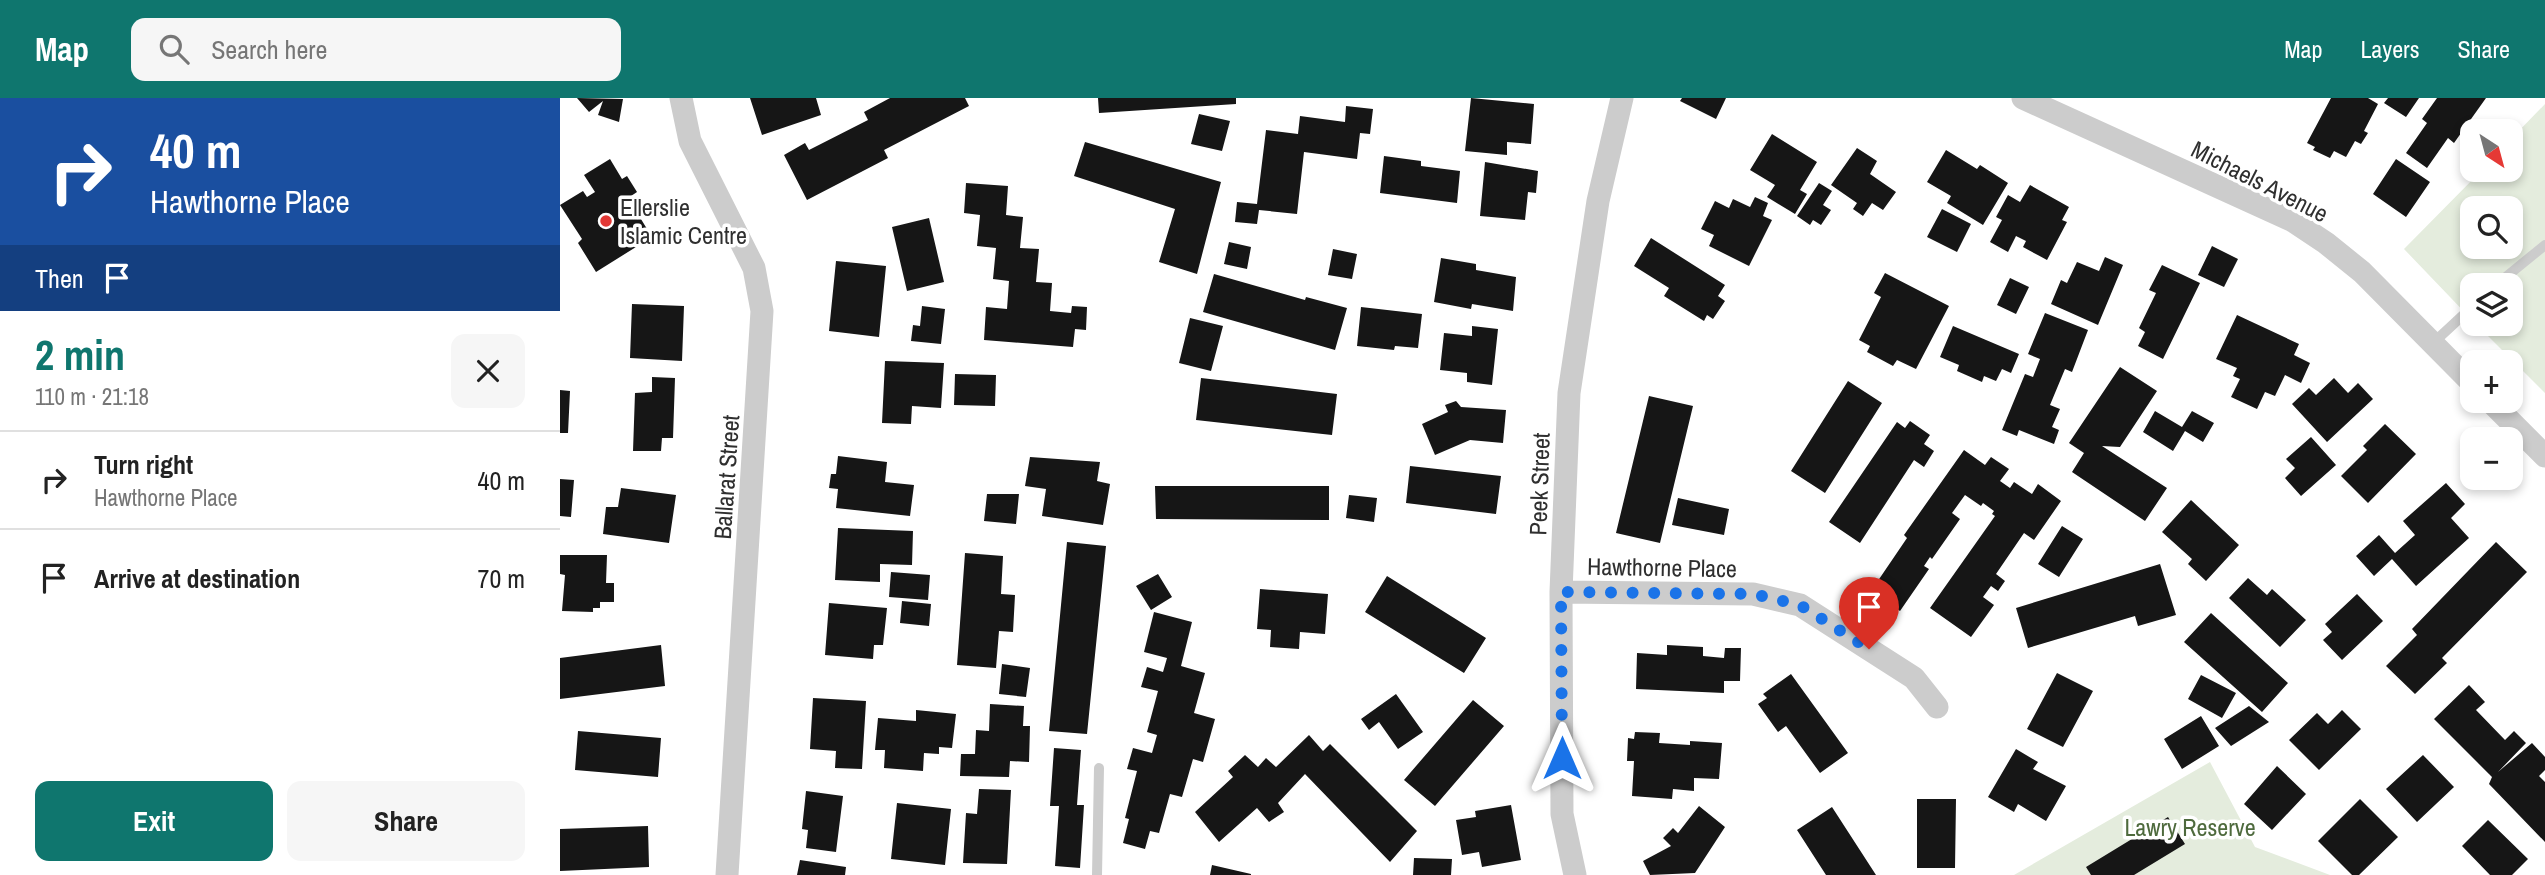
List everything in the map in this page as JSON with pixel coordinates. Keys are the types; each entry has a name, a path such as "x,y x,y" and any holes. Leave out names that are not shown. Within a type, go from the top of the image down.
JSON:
{"street":[{"name":"Ballarat Street","path":"681,98 690,141 754,268 762,311 727,875"},
{"name":"Peek Street","path":"1575,875 1562,814 1561,592 1569,393 1598,201 1622,98"},
{"name":"Michaels Avenue","path":"2023,98 2293,221 2362,272 2460,371"},
{"path":"2502,413 2545,456"},
{"name":"Hawthorne Place","path":"1561,592 1753,594 1800,605 1914,678 1937,707"}],"lane":[{"path":"2511,273 2545,245"},
{"path":"2432,344 2460,318"},
{"path":"1097,875 1099,768"}],"green space":[{"path":"2545,104 2545,393 2523,371 2523,350 2502,350 2488,336 2523,336 2523,273 2460,273 2460,307 2404,249 2470,182 2524,182 2524,126"},
{"name":"Lawry Reserve","path":"2210,762 2255,847 2330,875 2014,875"}],"building":[{"path":"577,98 623,99 619,122 598,115 603,101 589,112"},
{"path":"750,98 816,98 821,115 762,135"},
{"path":"890,98 965,98 969,106 884,150 888,158 807,200 784,155 805,143 809,150 868,120 864,112"},
{"path":"1098,98 1236,98 1236,104 1099,113"},
{"path":"1471,98 1534,104 1531,144 1507,142 1507,155 1465,151"},
{"path":"1682,98 1726,98 1716,119 1680,101"},
{"path":"2331,98 2368,98 2378,104 2364,131 2368,133 2361,144 2355,141 2346,157 2334,151 2330,158 2313,150 2315,147 2307,143"},
{"path":"2388,98 2419,98 2406,117 2384,103"},
{"path":"2437,98 2486,98 2471,119 2460,119 2460,135 2454,143 2448,138 2427,168 2406,153 2427,123 2422,119"},
{"path":"1346,106 1373,109 1370,134 1360,133 1357,159 1304,152 1297,214 1259,210 1257,224 1235,222 1237,202 1257,204 1266,130 1298,134 1300,116 1345,122"},
{"path":"1199,114 1230,121 1222,151 1191,144"},
{"path":"1772,134 1817,162 1800,190 1807,194 1795,214 1767,197 1775,185 1750,170"},
{"path":"1085,142 1221,182 1197,274 1159,262 1175,209 1074,176"},
{"path":"1857,148 1877,161 1870,174 1896,192 1883,210 1872,203 1863,216 1853,209 1857,203 1831,185"},
{"path":"1946,150 1977,169 1980,165 2008,183 1983,225 1947,203 1951,196 1927,182"},
{"path":"1384,156 1421,161 1421,166 1460,171 1457,203 1380,193"},
{"name":"Ellerslie Islamic Centre","path":"610,159 622,179 627,176 637,192 628,198 652,237 596,272 578,243 582,239 560,205 583,191 587,197 595,192 584,175"},
{"path":"2396,159 2430,182 2406,217 2373,194"},
{"path":"1485,162 1538,171 1536,193 1528,192 1525,220 1480,216"},
{"path":"966,183 1008,186 1006,215 1023,217 1020,248 1039,249 1036,282 1052,283 1050,311 1071,313 1072,306 1087,307 1086,330 1075,329 1073,347 984,340 986,307 1007,309 1009,281 993,279 996,248 977,246 980,215 964,213"},
{"path":"1819,183 1832,191 1823,205 1831,210 1821,225 1813,220 1810,225 1797,216"},
{"path":"2030,185 2069,207 2062,220 2067,222 2047,260 2023,247 2026,241 2016,236 2008,252 1990,242 2002,220 1996,217 2008,195 2020,202"},
{"path":"1755,197 1768,203 1763,216 1772,220 1749,266 1709,246 1714,235 1701,229 1715,201 1729,208 1733,199 1750,207"},
{"path":"1942,209 1971,224 1957,252 1927,237"},
{"path":"929,218 944,282 907,291 892,227"},
{"path":"1651,238 1725,285 1718,296 1725,301 1713,319 1707,315 1704,321 1664,296 1669,288 1634,266"},
{"path":"1229,242 1251,247 1247,269 1224,264"},
{"path":"2212,246 2238,259 2224,287 2198,275"},
{"path":"1333,249 1357,254 1352,279 1328,275"},
{"path":"2105,257 2123,265 2098,325 2051,304 2061,280 2067,283 2077,262 2099,271"},
{"path":"1441,258 1476,264 1476,270 1516,277 1513,311 1472,304 1471,309 1434,302"},
{"path":"836,261 886,266 879,337 829,331"},
{"path":"2162,265 2200,283 2163,359 2138,346 2145,332 2139,328 2156,293 2149,290"},
{"path":"1885,273 1949,306 1916,369 1897,360 1893,366 1867,352 1870,346 1859,340 1881,297 1874,293"},
{"path":"1214,274 1305,300 1306,297 1347,308 1335,350 1203,312"},
{"path":"2010,278 2029,287 2016,314 1997,305"},
{"path":"632,304 684,306 682,361 630,358"},
{"path":"922,306 945,309 941,344 911,341 913,325 920,326"},
{"path":"1361,307 1422,314 1418,348 1395,346 1394,350 1357,346"},
{"path":"2045,313 2088,330 2072,372 2065,369 2050,405 2060,409 2052,427 2059,430 2054,444 2019,430 2017,436 2002,430 2025,374 2033,377 2040,359 2028,354"},
{"path":"2237,315 2299,344 2294,355 2310,363 2301,383 2285,375 2275,396 2265,392 2257,409 2231,397 2240,379 2233,376 2237,368 2216,359"},
{"path":"1190,318 1223,326 1211,371 1179,363"},
{"path":"1472,326 1498,329 1492,385 1467,382 1467,373 1440,370 1444,333 1472,336"},
{"path":"1953,326 2019,354 2011,373 2002,369 1996,381 1984,376 1982,382 1957,371 1959,365 1940,357"},
{"path":"885,361 944,363 941,408 912,406 911,424 882,423"},
{"path":"2120,367 2157,391 2120,447 2102,446 2167,488 2145,521 2072,472 2084,453 2069,443"},
{"path":"955,374 996,375 995,406 954,405"},
{"path":"652,377 675,378 673,438 662,438 661,451 633,451 635,393 652,392"},
{"path":"1201,378 1337,394 1332,435 1196,420"},
{"path":"2334,378 2348,393 2358,383 2373,399 2327,442 2292,404 2309,388 2316,395"},
{"path":"1848,381 1882,403 1825,493 1791,471"},
{"path":"560,390 570,391 568,433 560,433"},
{"path":"1649,396 1693,406 1660,543 1616,533"},
{"path":"1456,401 1461,407 1506,410 1503,443 1470,440 1435,455 1422,424 1448,412 1445,405"},
{"path":"2155,411 2182,427 2192,411 2214,423 2203,442 2185,431 2173,451 2143,432"},
{"path":"1910,421 1930,435 1924,444 1934,451 1924,467 1914,460 1860,543 1829,522 1897,422 1905,428"},
{"path":"2385,424 2416,454 2368,503 2341,476 2367,450 2363,446"},
{"path":"2311,437 2336,465 2301,496 2285,478 2295,468 2286,459"},
{"path":"1964,450 1985,465 1991,457 2009,469 2000,481 2010,488 2014,482 2032,494 2038,484 2061,501 2034,540 2024,533 1996,574 2005,581 1998,591 1991,586 1983,597 1994,605 1971,637 1930,608 1995,516 1992,514 1994,511 1983,503 1981,506 1965,495 1952,513 1960,519 1924,566 1929,569 1900,611 1871,591 1907,538 1904,535"},
{"path":"838,456 887,462 885,482 914,485 910,516 836,508 838,489 829,488 831,474 836,474"},
{"path":"1030,457 1100,462 1097,481 1110,484 1103,525 1042,516 1046,489 1025,486"},
{"path":"1410,466 1501,476 1496,514 1406,503"},
{"path":"560,479 574,480 571,517 560,516"},
{"path":"2446,483 2465,504 2451,518 2469,538 2416,586 2392,559 2374,576 2356,556 2379,535 2395,553 2415,535 2403,521"},
{"path":"1155,486 1329,486 1329,520 1156,519"},
{"path":"621,488 676,495 669,543 603,534 606,507 618,507"},
{"path":"987,494 1019,494 1016,524 984,521"},
{"path":"1349,495 1377,498 1374,522 1346,518"},
{"path":"1678,498 1729,509 1724,535 1672,525"},
{"path":"2191,500 2239,545 2206,581 2188,564 2192,559 2162,532"},
{"path":"2062,526 2083,539 2059,577 2038,564"},
{"path":"838,528 913,531 912,565 880,564 880,582 835,580"},
{"path":"1067,542 1106,546 1087,734 1049,731"},
{"path":"2496,542 2527,572 2442,658 2447,663 2415,694 2386,666 2417,635 2412,629"},
{"path":"965,553 1003,556 1001,594 1015,595 1013,632 999,631 996,668 957,665"},
{"path":"560,555 607,555 606,583 614,583 614,602 600,602 600,608 593,608 593,612 562,611 565,575 560,574"},
{"path":"2160,564 2176,615 2138,626 2135,616 2028,648 2016,608"},
{"path":"891,572 930,575 928,600 889,597"},
{"path":"1158,574 1172,597 1151,610 1136,586"},
{"path":"1387,576 1486,638 1464,673 1365,612"},
{"path":"2248,578 2267,595 2272,589 2306,620 2280,647 2229,598"},
{"path":"1260,589 1328,594 1325,634 1300,632 1299,649 1270,647 1271,630 1257,629"},
{"path":"2357,594 2383,621 2342,660 2323,640 2332,632 2325,624"},
{"path":"902,601 931,604 929,626 900,623"},
{"path":"829,603 887,608 883,645 874,645 873,659 825,655"},
{"path":"1154,612 1192,622 1181,666 1205,673 1194,713 1215,719 1203,762 1193,759 1182,797 1170,794 1159,833 1150,831 1145,849 1123,843 1129,819 1125,818 1137,771 1127,769 1133,748 1152,753 1157,735 1147,732 1158,691 1141,687 1147,667 1163,672 1167,658 1144,652"},
{"path":"2211,613 2288,683 2262,712 2184,642"},
{"path":"661,645 665,686 560,699 560,658"},
{"path":"1667,645 1703,647 1703,656 1724,658 1725,648 1741,648 1740,681 1724,681 1724,693 1636,689 1637,653 1667,655"},
{"path":"1002,664 1030,668 1026,697 999,694"},
{"path":"2057,673 2093,691 2063,747 2027,729"},
{"path":"1791,674 1848,753 1820,773 1786,726 1778,732 1758,704 1767,698 1763,694"},
{"path":"2201,675 2236,693 2222,718 2188,699"},
{"path":"2469,685 2485,702 2476,710 2505,740 2514,731 2526,743 2498,772 2532,743 2545,757 2545,770 2539,776 2545,782 2545,842 2489,784 2492,777 2434,719"},
{"path":"1396,694 1423,732 1398,749 1379,722 1369,730 1361,719"},
{"path":"813,698 866,701 862,769 835,768 836,751 810,749"},
{"path":"1473,700 1504,726 1435,806 1404,780"},
{"path":"990,704 1024,706 1023,726 1030,726 1029,762 1010,761 1009,777 960,776 961,754 975,754 976,730 989,731"},
{"path":"2249,706 2269,722 2231,746 2215,728"},
{"path":"916,710 956,714 952,748 939,747 939,754 924,753 923,771 884,768 885,750 875,750 878,718 916,721"},
{"path":"2342,710 2361,729 2319,770 2289,740 2317,713 2328,724"},
{"path":"2201,716 2219,746 2182,769 2164,739"},
{"path":"578,731 661,738 658,777 575,770"},
{"path":"1635,732 1660,733 1659,743 1722,743 1719,779 1694,778 1694,791 1673,789 1672,799 1632,796 1634,761 1627,761 1628,738 1634,739"},
{"path":"1309,735 1323,751 1330,744 1417,831 1390,862 1305,774 1278,803 1284,812 1269,822 1257,808 1219,842 1195,812 1233,777 1228,771 1245,755 1258,767 1266,758 1276,767"},
{"path":"1054,748 1081,750 1077,805 1084,805 1080,868 1055,866 1059,806 1050,806"},
{"path":"2016,749 2038,762 2033,769 2066,786 2046,821 2018,804 2014,812 1988,797"},
{"path":"2423,755 2454,787 2417,822 2386,789"},
{"path":"2277,766 2306,794 2272,830 2244,804"},
{"path":"979,789 1011,790 1007,864 963,863 966,813 977,814"},
{"path":"806,791 843,796 836,852 806,848 808,830 802,829"},
{"path":"1917,799 1956,799 1955,868 1917,868"},
{"path":"2360,799 2398,837 2359,875 2352,875 2318,841"},
{"path":"897,803 951,809 945,865 891,859"},
{"path":"1511,805 1521,860 1482,867 1479,852 1462,855 1456,820 1476,817 1475,811"},
{"path":"1699,806 1725,827 1695,873 1650,875 1643,861 1671,846 1663,838 1673,828 1678,833"},
{"path":"1832,807 1876,875 1826,875 1797,830"},
{"path":"2168,817 2185,844 2134,875 2091,875 2086,867"},
{"path":"2488,820 2528,859 2512,875 2490,875 2462,846"},
{"path":"648,826 649,867 560,871 560,829"},
{"path":"1414,858 1452,859 1451,875 1413,875"},
{"path":"800,860 846,867 845,875 797,875"},
{"path":"1212,865 1251,874 1251,875 1210,875"}],"place":[{"name":"Ellerslie Islamic Centre","path":"606,221"}],"route":[{"path":"1562,758 1561,592 1753,594 1800,605 1869,649"}]}
